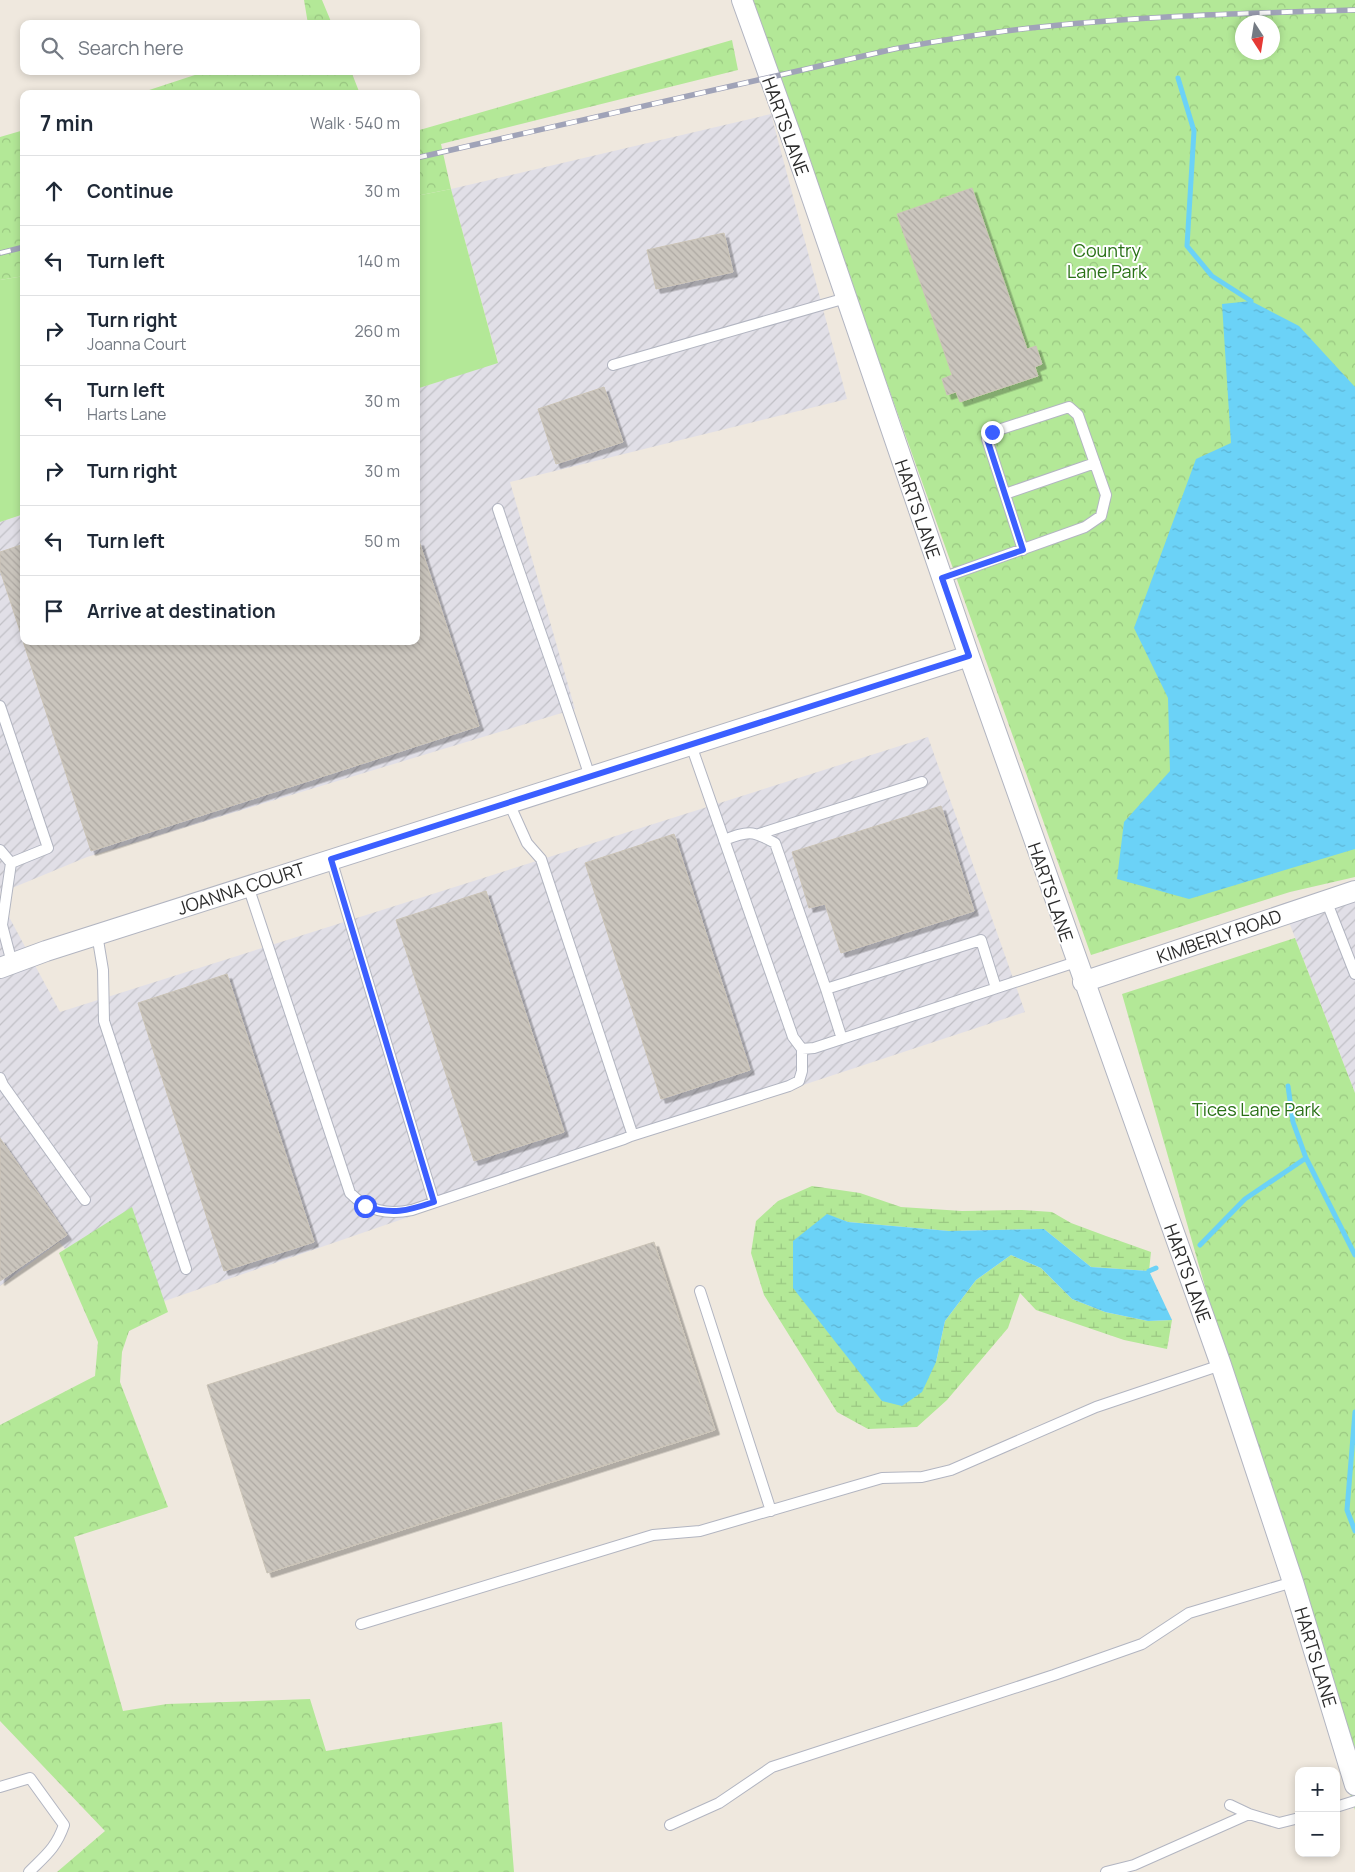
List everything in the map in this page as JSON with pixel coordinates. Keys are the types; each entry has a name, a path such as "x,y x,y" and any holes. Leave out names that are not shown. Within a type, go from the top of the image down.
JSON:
{"street":[{"name":"HARTS LANE","path":"742,0 1083,982 1221,1365 1293,1582 1355,1785"},
{"name":"JOANNA COURT","path":"6,966 46,950 969,656"},
{"name":"KIMBERLY ROAD","path":"1083,982 1355,891"}],"lane":[{"path":"613,365 846,298"},
{"path":"942,578 1023,550 1085,527 1101,516 1106,495 1078,415 1069,407 992,432 987,439 1023,550"},
{"path":"1005,494 1094,463"},
{"path":"498,509 590,777"},
{"path":"0,706 48,848 11,863"},
{"path":"248,886 350,1193 365,1206 380,1211 405,1211 434,1202 630,1136 789,1086 799,1081 802,1071 802,1049 793,1037 691,745"},
{"path":"724,840 744,833 758,834 922,782"},
{"path":"509,803 527,843 541,859 632,1128 630,1136"},
{"path":"758,834 775,843 842,1039"},
{"path":"0,850 11,863 2,925 6,966"},
{"path":"331,859 434,1202"},
{"path":"1326,900 1355,974"},
{"path":"97,934 103,970 104,1022 186,1269"},
{"path":"826,989 980,940 996,988"},
{"path":"802,1049 814,1048 1076,962"},
{"path":"0,1078 3,1085 85,1200"},
{"path":"700,1291 771,1511"},
{"path":"361,1624 653,1535 700,1532 882,1478 922,1477 951,1470 1096,1407 1221,1365"},
{"path":"670,1825 719,1802 772,1767 1063,1672 1142,1644 1189,1613 1293,1582"},
{"path":"0,1787 30,1778 64,1825 53,1848 29,1872"},
{"path":"1340,1807 1355,1801"},
{"path":"1230,1805 1249,1814 1279,1823 1295,1819"},
{"path":"1106,1872 1134,1865 1249,1814"}],"shaded area":[{"path":"771,114 847,399 510,482 575,709 87,857 0,893 0,522 20,515 20,645 420,645 420,388 498,362 451,189"},
{"path":"928,737 1025,1012 536,1173 124,1315 59,1242 0,1286 0,900 60,1012"},
{"path":"1355,881 1355,1093 1282,904"}],"green space":[{"path":"304,0 322,0 330,20 307,20"},
{"name":"Country Lane Park","path":"750,0 1355,0 1355,877 1290,892 1091,955"},
{"path":"732,40 738,70 441,144 451,189 420,195 420,130"},
{"path":"195,75 353,75 358,90 149,90"},
{"path":"20,131 20,277 0,280 0,137"},
{"path":"451,189 498,363 420,388 420,195"},
{"path":"20,277 20,515 0,522 0,280"},
{"name":"Tices Lane Park","path":"1295,938 1355,1093 1355,1810 1328,1721 1122,994"},
{"path":"812,1186 860,1193 901,1207 962,1211 1022,1210 1052,1212 1071,1223 1151,1252 1149,1271 1091,1267 1044,1229 949,1231 848,1222 827,1215 936,1362 945,1321 976,1280 1011,1255 1041,1268 1072,1299 1105,1312 1148,1321 1172,1320 1167,1349 1124,1340 1036,1310 1020,1293 1008,1328 947,1400 917,1427 868,1429 837,1412 764,1295 751,1253 756,1221 778,1201"},
{"path":"132,1207 168,1312 129,1331 122,1352 120,1382 168,1507 74,1537 123,1711 167,1704 310,1699 326,1751 502,1722 514,1872 57,1872 105,1831 0,1721 0,1425 95,1376 98,1342 59,1253"}],"water":[{"path":"1251,301 1299,326 1355,387 1355,849 1189,899 1117,879 1124,822 1170,771 1168,698 1134,628 1196,459 1231,443 1222,304"},
{"path":"827,1214 848,1222 949,1231 1044,1229 1091,1267 1149,1271 1172,1320 1148,1321 1105,1312 1072,1299 1041,1268 1011,1255 976,1280 945,1321 936,1362 922,1392 902,1406 882,1401 793,1288 793,1241"}],"building":[{"path":"972,188 1027,349 1036,346 1042,364 1035,367 1038,376 960,402 956,392 947,395 942,379 952,375 897,214"},
{"path":"724,233 733,272 656,289 647,250"},
{"path":"604,387 623,442 556,464 538,409"},
{"path":"420,544 479,726 91,851 24,645 420,645"},
{"path":"20,545 20,631 0,570 0,552"},
{"path":"941,806 974,911 841,953 825,904 809,908 792,852"},
{"path":"674,834 750,1070 661,1099 585,863"},
{"path":"486,891 564,1132 474,1161 396,920"},
{"path":"227,974 314,1242 224,1271 138,1003"},
{"path":"0,1138 67,1235 0,1281"},
{"path":"654,1242 715,1430 267,1573 207,1385"}],"waterway":[{"path":"1178,78 1194,131 1187,246 1212,276 1251,301"},
{"path":"1288,1086 1293,1122 1306,1158"},
{"path":"1200,1245 1245,1199 1306,1158 1355,1255"},
{"path":"1149,1271 1156,1268"},
{"path":"1355,1412 1347,1510 1355,1531"}],"railway":[{"path":"420,157 894,49 967,36 1118,20 1355,10"},
{"path":"0,253 20,248"}],"route":[{"path":"365,1206 380,1211 394,1212 412,1210 434,1202 331,859 969,656 942,578 1023,550 987,439 992,432"}]}
